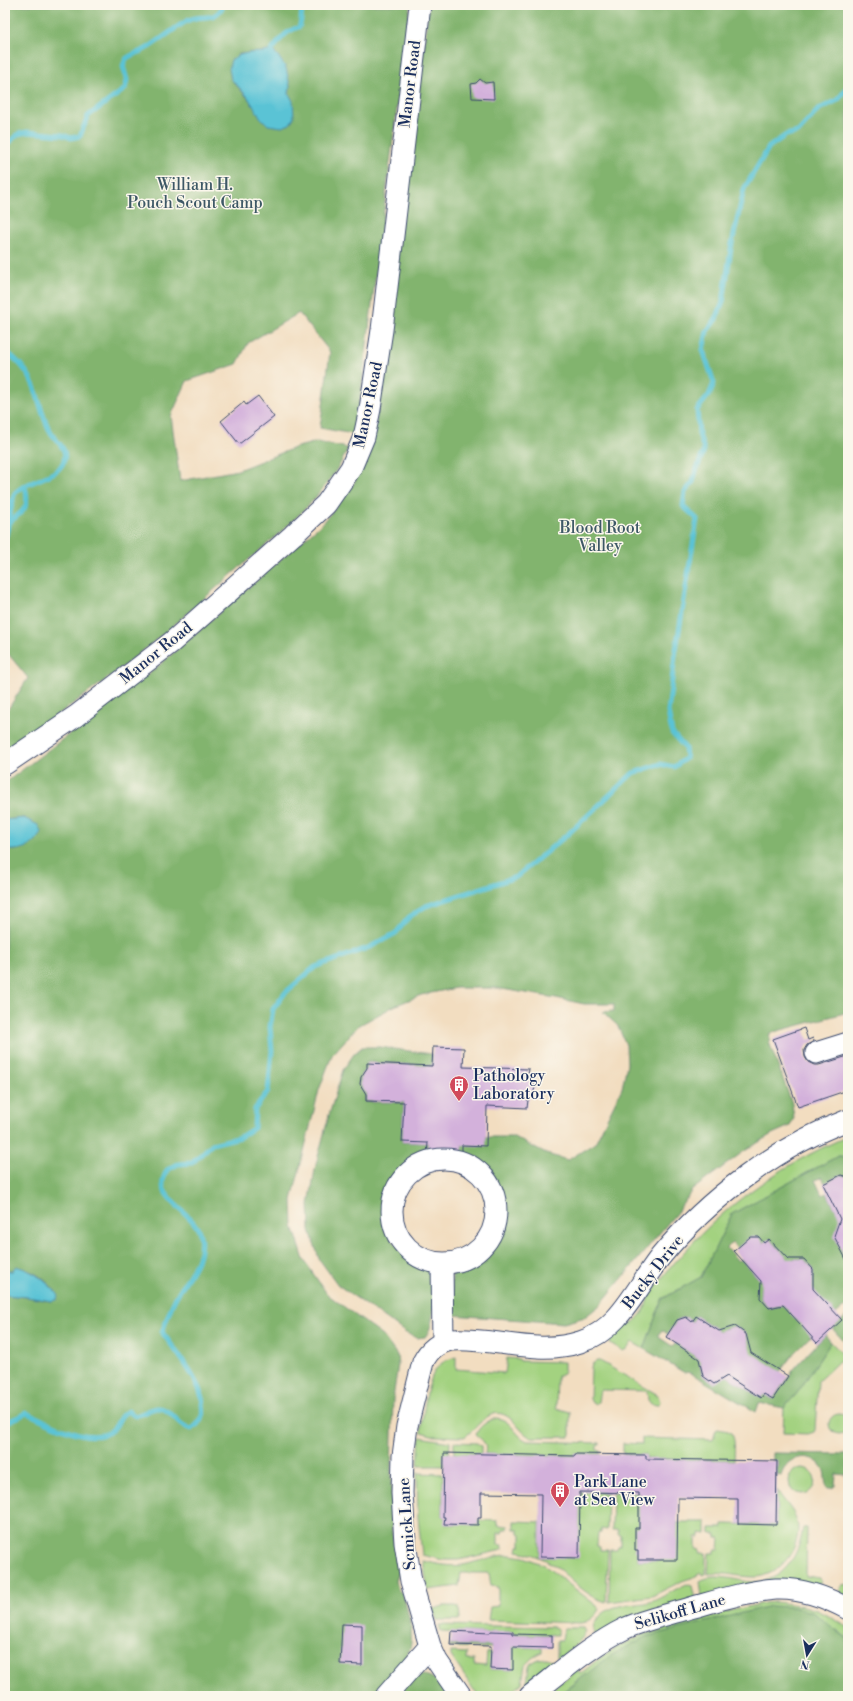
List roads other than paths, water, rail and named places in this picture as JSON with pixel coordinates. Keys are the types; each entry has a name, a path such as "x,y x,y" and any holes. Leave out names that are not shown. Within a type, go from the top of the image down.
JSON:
{"street":[{"name":"Manor Road","path":"5,764 76,716 172,642 326,504 351,468 364,436 370,409 382,330 420,5"},
{"path":"816,1052 848,1042"},
{"name":"Bucky Drive","path":"439,1344 458,1339 543,1347 569,1345 588,1339 608,1326 618,1316 661,1256 707,1209 742,1179 776,1156 848,1120"},
{"path":"443,1158 455,1159 466,1163 481,1174 491,1188 495,1199 496,1211 495,1223 490,1234 484,1244 476,1252 465,1258 442,1263 420,1257 402,1243 396,1233 391,1211 396,1189 402,1178 410,1170 420,1164 443,1158"},
{"path":"439,1344 442,1263"},
{"name":"Scmick Lane","path":"439,1344 428,1353 423,1362 412,1400 407,1426 402,1493 405,1543 411,1581 430,1646 437,1661 462,1696"},
{"name":"Selikoff Lane","path":"530,1696 597,1645 627,1628 654,1618 754,1592 776,1589 800,1591 825,1597 848,1608"},
{"path":"386,1696 430,1646"}],"water":[{"path":"272,50 286,68 290,86 289,94 293,101 294,117 290,124 282,127 268,125 260,117 247,96 231,79 229,68 231,60 241,54"},
{"path":"24,818 38,825 41,832 35,841 28,847 19,850 8,850 5,853 5,820"},
{"path":"16,1266 29,1271 44,1281 58,1294 57,1300 51,1301 5,1295 5,1272 12,1271"}],"waterway":[{"path":"5,146 18,134 27,132 63,135 71,138 80,136 88,116 125,89 127,80 123,66 127,58 159,41 187,21 215,15 224,5"},
{"path":"272,50 287,33 299,27 303,5"},
{"path":"5,1423 27,1413 58,1427 93,1436 103,1435 115,1428 122,1415 128,1411 135,1416 157,1408 167,1411 182,1425 192,1429 201,1419 203,1407 201,1394 187,1366 162,1332 174,1301 197,1262 201,1245 200,1235 193,1221 167,1195 163,1180 167,1170 178,1164 192,1163 212,1144 240,1137 254,1128 255,1109 268,1091 272,1051 270,1027 273,1009 285,993 315,967 370,947 396,933 409,917 426,906 516,877 569,833 633,773 660,764 674,767 686,758 685,748 672,733 668,712 675,656 697,519 683,506 685,492 693,482 704,450 699,434 697,410 709,395 714,383 703,350 707,331 716,319 723,302 731,248 744,189 769,147 786,135 798,132 819,109 838,100 848,86"},
{"path":"5,351 20,364 30,377 46,424 52,435 63,448 65,456 61,466 56,471 20,488 15,493 5,538"},
{"path":"9,522 19,515 25,507 27,499 25,486"},
{"path":"5,501 13,501"}],"place":[{"name":"Pathology Laboratory","path":"459,1102"},
{"name":"Park Lane at Sea View","path":"560,1508"}],"park label":[{"name":"William H. Pouch Scout Camp","path":"195,194"},
{"name":"Blood Root Valley","path":"600,537"}]}
